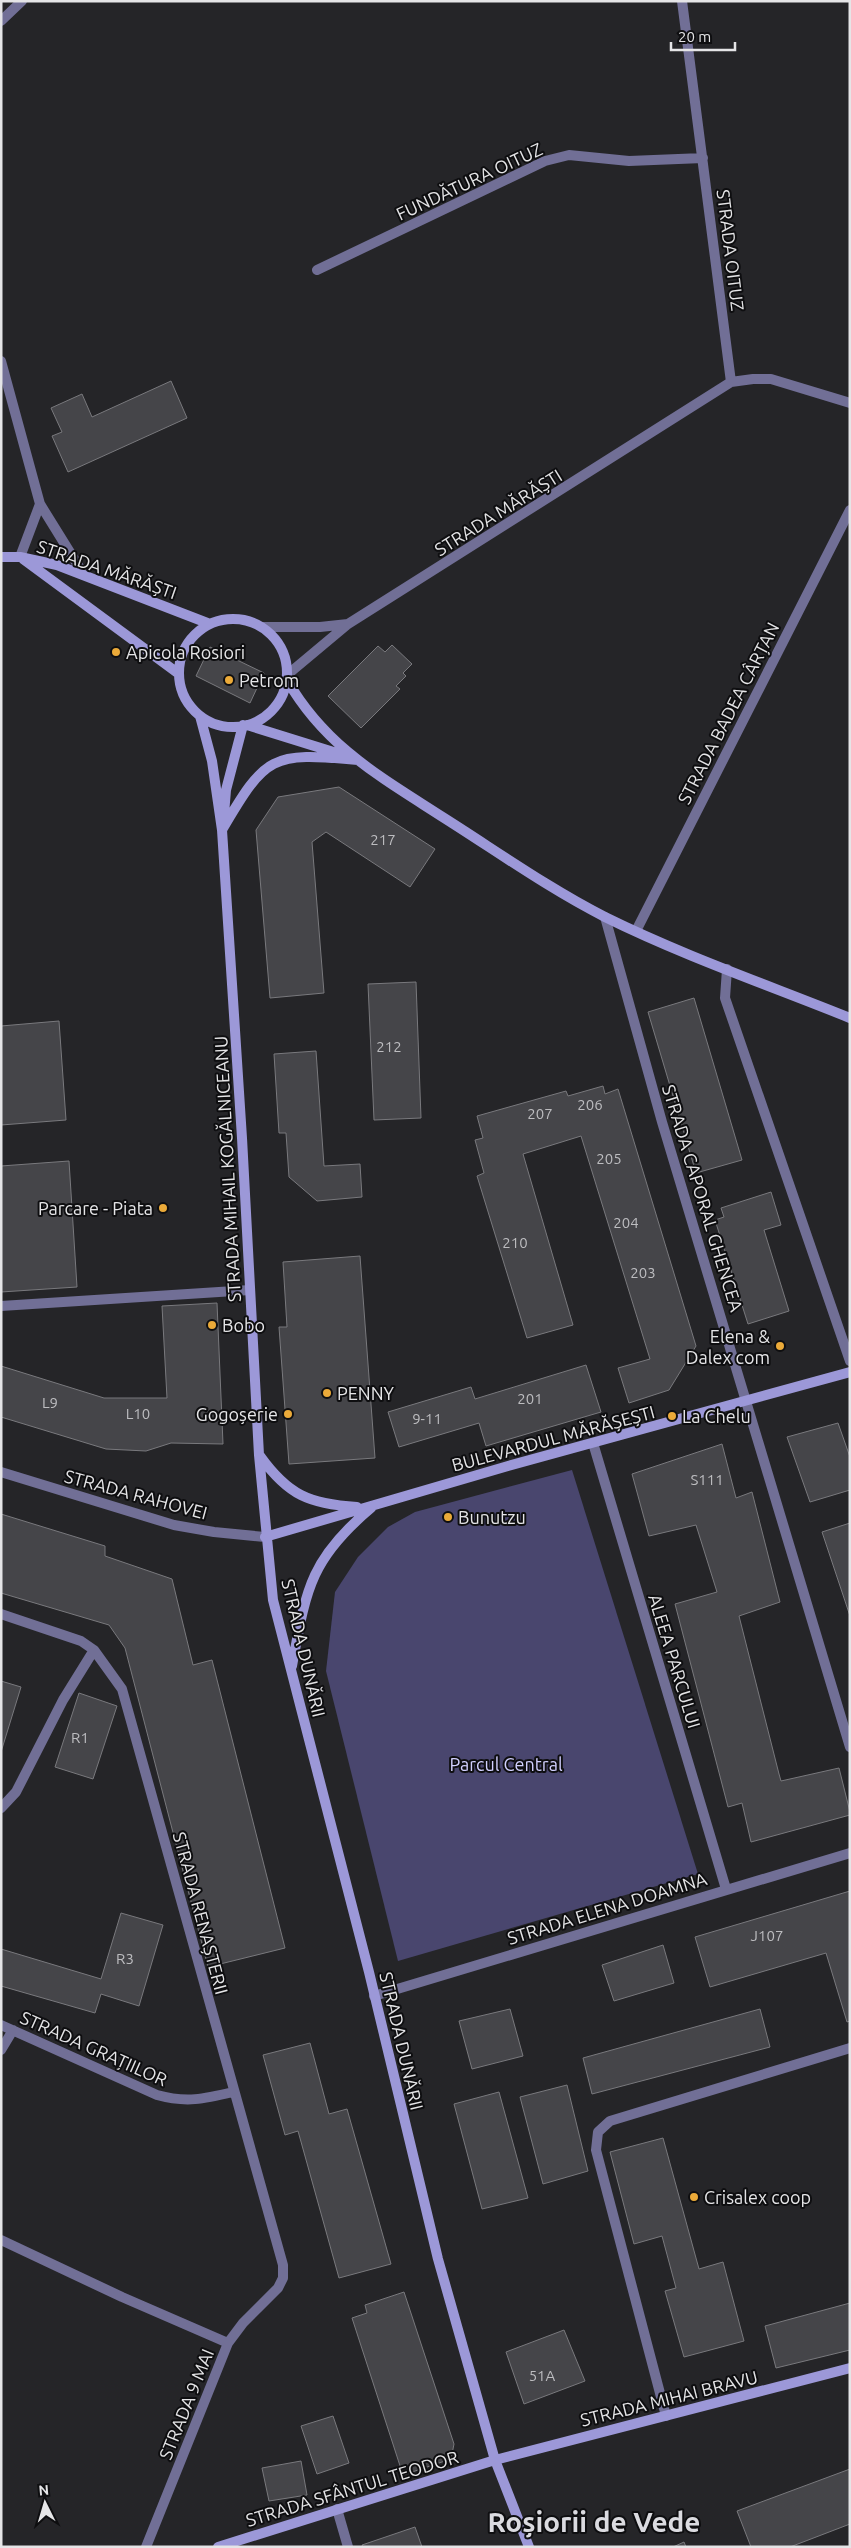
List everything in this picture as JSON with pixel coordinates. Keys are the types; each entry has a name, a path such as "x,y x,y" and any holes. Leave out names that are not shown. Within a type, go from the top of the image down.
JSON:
{"main road":[{"name":"STRADA MĂRĂȘTI","path":"1,557 20,557 50,563 210,624"},
{"name":"STRADA MĂRĂȘTI","path":"20,557 179,674"},
{"path":"228,618 246,620 263,627 275,637 283,650 287,664 287,677 283,695 274,708 262,719 245,725 231,727 215,724 200,716 189,704 182,690 179,674 181,658 187,644 197,632 210,624 228,618"},
{"path":"287,677 310,716 325,733 358,760 564,895 636,931 850,1018"},
{"name":"STRADA MIHAIL KOGĂLNICEANU","path":"200,716 212,761 222,830 265,1537"},
{"path":"245,725 358,760"},
{"name":"STRADA MIHAIL KOGĂLNICEANU","path":"222,830 226,790 245,725"},
{"path":"222,830 254,779 267,767 285,759 303,756 358,760"},
{"name":"BULEVARDUL MĂRĂȘEȘTI","path":"265,1537 508,1466 850,1372"},
{"path":"259,1455 279,1481 303,1497 321,1504 370,1506"},
{"path":"291,1670 307,1591 320,1564 350,1526 370,1506"},
{"name":"STRADA DUNĂRII","path":"265,1537 273,1600 374,1996 436,2251 495,2460 529,2547"},
{"name":"STRADA MIHAI BRAVU","path":"495,2460 850,2368"},
{"name":"STRADA SFÂNTUL TEODOR","path":"218,2547 495,2460"}],"street":[{"path":"1,20 22,1"},
{"name":"STRADA OITUZ","path":"682,1 732,382"},
{"name":"FUNDĂTURA OITUZ","path":"317,270 545,161 569,155 629,161 703,158"},
{"path":"1,361 40,504 84,575"},
{"path":"732,382 771,379 850,403"},
{"name":"STRADA MĂRĂȘTI","path":"287,677 348,624 732,382"},
{"path":"20,557 40,504"},
{"name":"STRADA BADEA CÂRȚAN","path":"636,931 850,510"},
{"path":"263,627 320,627 348,624"},
{"name":"STRADA CAPORAL GHENCEA","path":"605,917 652,1085 850,1747"},
{"path":"728,969 725,998 850,1361"},
{"path":"1,1306 250,1290"},
{"name":"ALEEA PARCULUI","path":"593,1443 726,1889"},
{"name":"STRADA RAHOVEI","path":"1,1472 174,1525 265,1537"},
{"name":"STRADA RENAȘTERII","path":"1,1614 81,1641 94,1650 122,1689 233,2092 283,2265 283,2278 278,2288"},
{"path":"1,1808 16,1792 63,1700 94,1650"},
{"name":"STRADA ELENA DOAMNA","path":"374,1996 850,1853"},
{"name":"STRADA GRAȚIILOR","path":"1,2025 157,2095 178,2101 201,2100 233,2092"},
{"path":"1,2050 13,2030"},
{"path":"666,2416 596,2150 598,2132 610,2121 850,2048"},
{"path":"1,2240 122,2297 228,2342"},
{"name":"STRADA 9 MAI","path":"146,2547 228,2342 243,2323 278,2288"},
{"path":"337,2509 348,2547"}],"green space":[{"name":"Parcul Central","path":"572,1470 698,1874 398,1961 326,1671 335,1592 358,1557 388,1527 415,1512"}],"building":[{"path":"171,381 187,418 68,472 52,436 62,432 51,408 82,394 92,417"},
{"path":"392,645 412,664 403,673 406,676 396,686 400,689 361,728 328,696 378,646 385,652"},
{"path":"210,647 264,673 250,703 196,676"},
{"path":"339,787 435,849 410,887 326,832 312,842 324,993 270,998 256,830 278,797"},
{"path":"416,982 421,1118 374,1120 368,984"},
{"path":"694,998 742,1160 696,1173 648,1012"},
{"path":"59,1021 66,1120 1,1125 1,1026"},
{"path":"316,1051 324,1166 360,1164 362,1197 317,1201 289,1177 286,1133 279,1133 274,1054"},
{"path":"603,1086 605,1094 618,1089 696,1346 669,1390 629,1403 618,1368 650,1359 581,1136 523,1154 573,1325 527,1338 477,1176 484,1173 475,1140 483,1138 477,1116 566,1091 568,1096"},
{"path":"69,1161 77,1287 1,1292 1,1166"},
{"path":"771,1192 781,1225 764,1230 789,1311 748,1324 715,1220 724,1217 721,1208"},
{"name":"PENNY","path":"360,1256 375,1458 289,1464 279,1327 287,1327 283,1262"},
{"path":"217,1303 223,1444 171,1443 146,1451 106,1449 1,1417 1,1366 104,1398 167,1398 162,1306"},
{"path":"586,1365 601,1412 486,1446 479,1423 399,1447 388,1412 471,1387 475,1399"},
{"path":"838,1423 850,1457 850,1490 810,1502 787,1437"},
{"path":"722,1444 736,1498 752,1492 780,1602 739,1616 781,1781 839,1768 850,1812 850,1815 751,1842 742,1803 728,1807 675,1604 717,1592 696,1525 649,1536 632,1474"},
{"path":"1,1514 105,1546 105,1556 172,1579 193,1665 212,1660 285,1948 208,1967 125,1648 109,1625 1,1593"},
{"path":"850,1523 850,1616 822,1532"},
{"path":"1,1681 21,1687 1,1752"},
{"path":"79,1693 117,1706 93,1779 55,1767"},
{"path":"850,1891 850,2021 847,2022 826,1953 710,1987 695,1937"},
{"path":"121,1913 163,1925 139,2006 101,1994 95,2013 1,1986 1,1949 101,1979"},
{"path":"663,1945 674,1983 614,2001 602,1965"},
{"path":"510,2009 523,2056 472,2069 459,2021"},
{"path":"760,2009 770,2047 592,2094 583,2058"},
{"path":"310,2043 329,2114 347,2109 391,2264 339,2278 298,2131 285,2135 263,2055"},
{"path":"567,2085 588,2171 543,2184 520,2097"},
{"path":"499,2092 528,2198 482,2209 454,2104"},
{"path":"663,2138 699,2269 723,2262 744,2341 684,2357 665,2291 676,2288 662,2236 634,2244 610,2152"},
{"path":"404,2292 454,2444 451,2459 403,2475 352,2318 367,2313 365,2305"},
{"path":"850,2303 850,2350 776,2368 765,2326"},
{"path":"564,2330 585,2381 524,2404 506,2352"},
{"path":"333,2416 349,2463 317,2474 301,2426"},
{"path":"301,2461 307,2495 269,2501 262,2468"},
{"path":"850,2469 850,2524 790,2547 751,2547 737,2511"},
{"path":"415,2527 422,2547 363,2547 362,2545"},
{"path":"684,2542 686,2547 673,2547"}],"place":[{"name":"Apicola Rosiori","path":"116,652"},
{"name":"Petrom","path":"229,680"},
{"name":"Parcare - Piata","path":"163,1208"},
{"name":"Bobo","path":"212,1325"},
{"name":"Elena & Dalex com","path":"780,1346"},
{"name":"PENNY","path":"327,1393"},
{"name":"Gogoșerie","path":"288,1414"},
{"name":"La Chelu","path":"672,1416"},
{"name":"Bunutzu","path":"448,1517"},
{"name":"Crisalex coop","path":"694,2197"}],"district":[{"name":"Roșiorii de Vede","path":"594,2521"}]}
